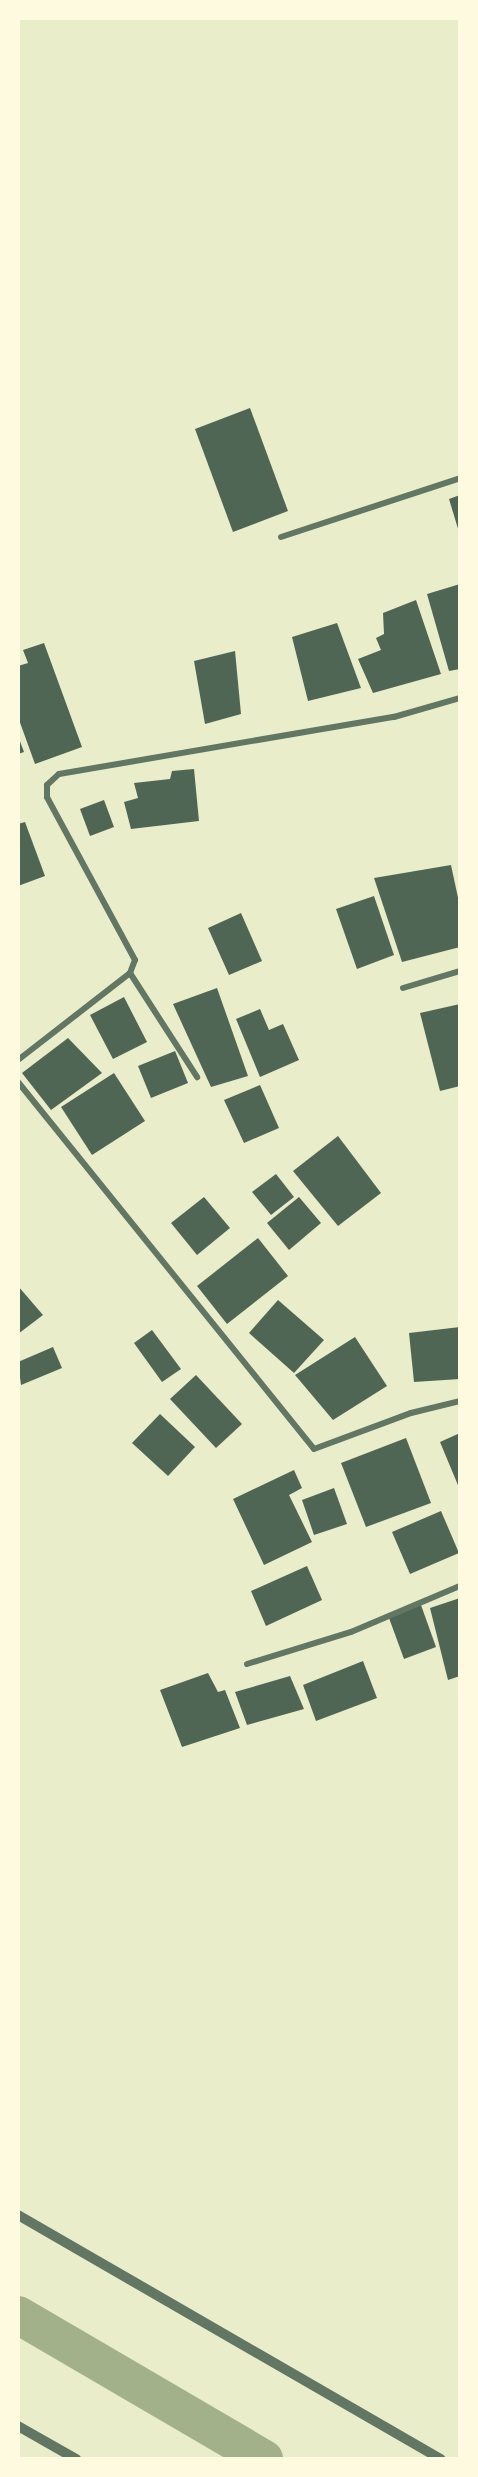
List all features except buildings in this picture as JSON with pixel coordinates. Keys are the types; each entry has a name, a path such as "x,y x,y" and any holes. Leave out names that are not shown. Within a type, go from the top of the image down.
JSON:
{"street":[{"path":"281,537 460,478"},
{"path":"18,1060 130,973 135,960 130,943 74,855 47,797 47,785 59,774 394,717 460,698"},
{"path":"403,988 460,971"},
{"path":"130,973 197,1077"},
{"path":"18,1082 314,1449 411,1413 460,1401"},
{"path":"247,1664 351,1632 460,1586"},
{"path":"18,2215 441,2459"},
{"path":"18,2426 76,2459"}],"waterway":[{"path":"18,2315 264,2459"}]}
